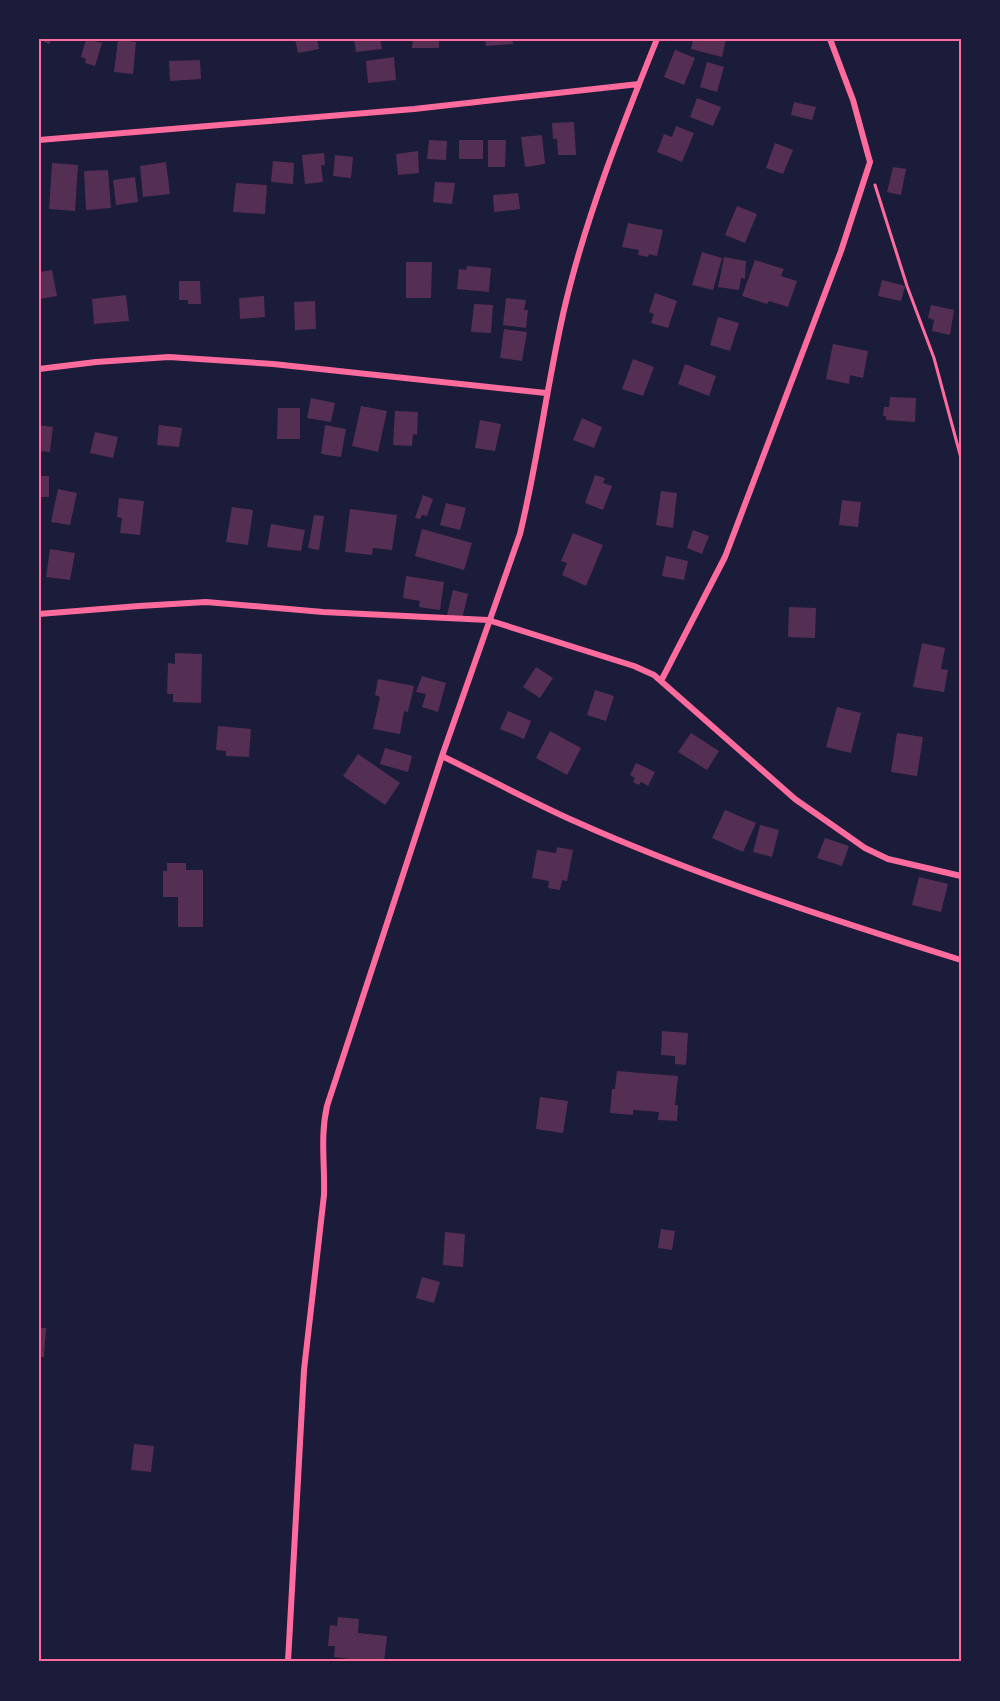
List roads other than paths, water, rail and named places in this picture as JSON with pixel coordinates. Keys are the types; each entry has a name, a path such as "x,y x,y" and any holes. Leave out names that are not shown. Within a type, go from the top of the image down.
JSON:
{"street":[{"path":"288,1662 304,1370 324,1195 322,1127 442,756 522,525 546,393 576,264 657,39"},
{"path":"661,681 724,557 841,251 870,162 853,100 830,39"},
{"path":"39,140 414,109 639,84"},
{"path":"39,369 169,357 273,364 546,393"},
{"path":"39,614 206,602 323,612 488,620 634,666 661,681 795,799 864,848 888,859 961,876"},
{"path":"442,756 572,819 674,861 752,890 961,960"}]}
